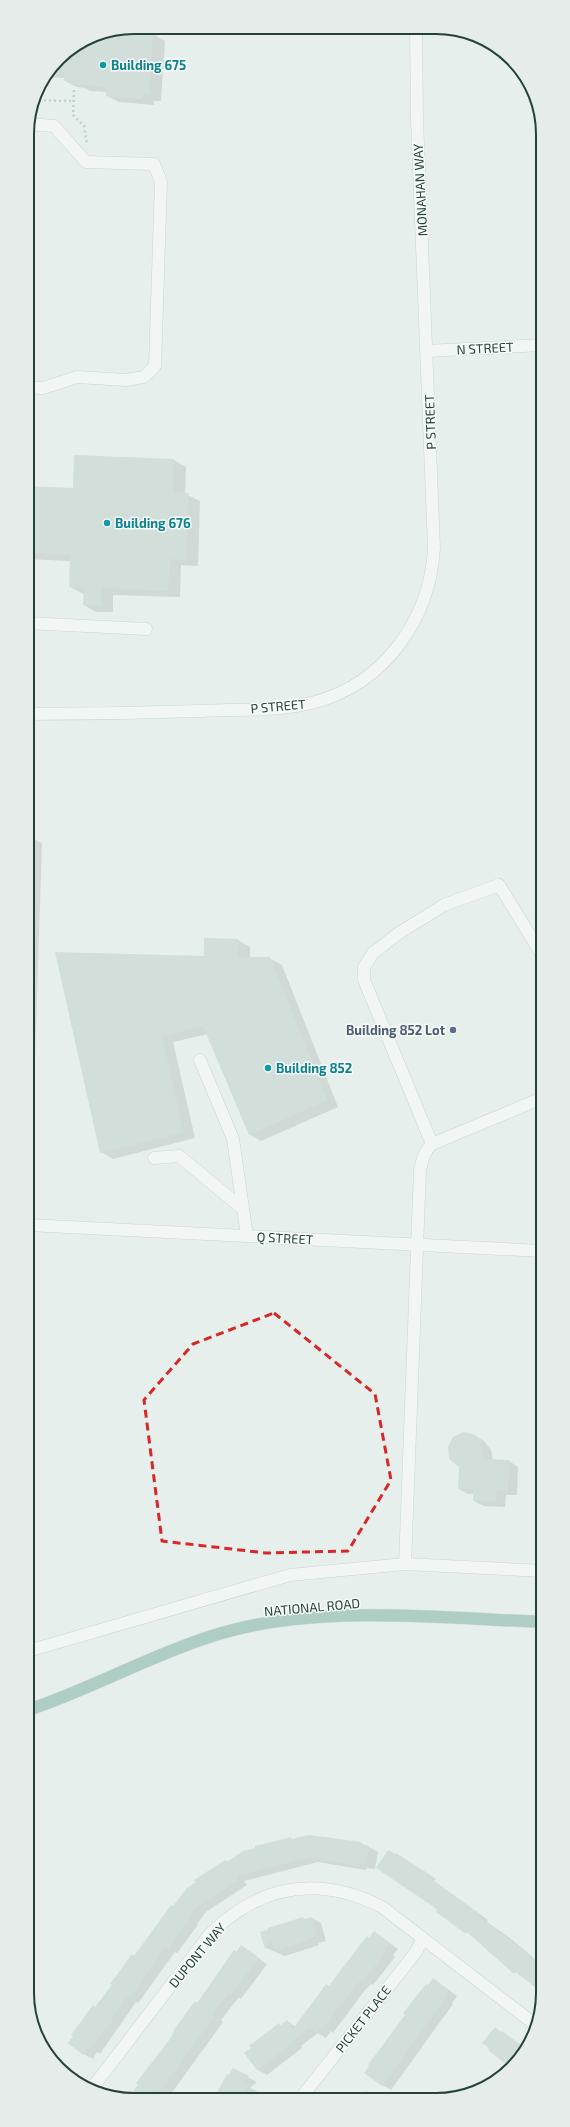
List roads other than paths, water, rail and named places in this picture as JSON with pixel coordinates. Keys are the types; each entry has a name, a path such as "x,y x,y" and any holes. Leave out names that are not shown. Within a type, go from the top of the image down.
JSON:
{"main road":[{"name":"NATIONAL ROAD","path":"34,1708 214,1635 257,1625 300,1619 365,1616 536,1622"}],"street":[{"name":"MONAHAN WAY","path":"416,34 417,119 427,352"},
{"path":"34,124 54,126 86,162 154,164 161,182 155,366 144,377 126,380 77,377 43,388 34,387"},
{"name":"N STREET","path":"427,352 536,345"},
{"name":"P STREET","path":"34,714 120,714 296,706 331,696 361,681 375,671 398,647 416,620 427,594 433,564 427,352"},
{"path":"34,623 146,629"},
{"path":"432,1144 364,980 364,967 373,953 399,933 444,905 499,885 536,945"},
{"path":"200,1060 233,1139 247,1236"},
{"path":"406,1564 416,1244 420,1170 426,1150 432,1144 536,1101"},
{"path":"154,1158 179,1156 242,1208"},
{"name":"Q STREET","path":"34,1225 536,1250"},
{"path":"34,1649 290,1574 406,1564 536,1571"},
{"name":"DUPONT WAY","path":"95,2085 210,1934 232,1914 258,1899 279,1892 300,1888 321,1888 343,1891 363,1897 382,1907 532,2023"},
{"name":"PICKET PLACE","path":"304,2093 416,1952 423,1938"}],"place":[{"name":"Building 675","path":"103,65"},
{"name":"Building 676","path":"107,523"},
{"name":"Building 852 Lot","path":"453,1030"},
{"name":"Building 852","path":"268,1068"}]}
